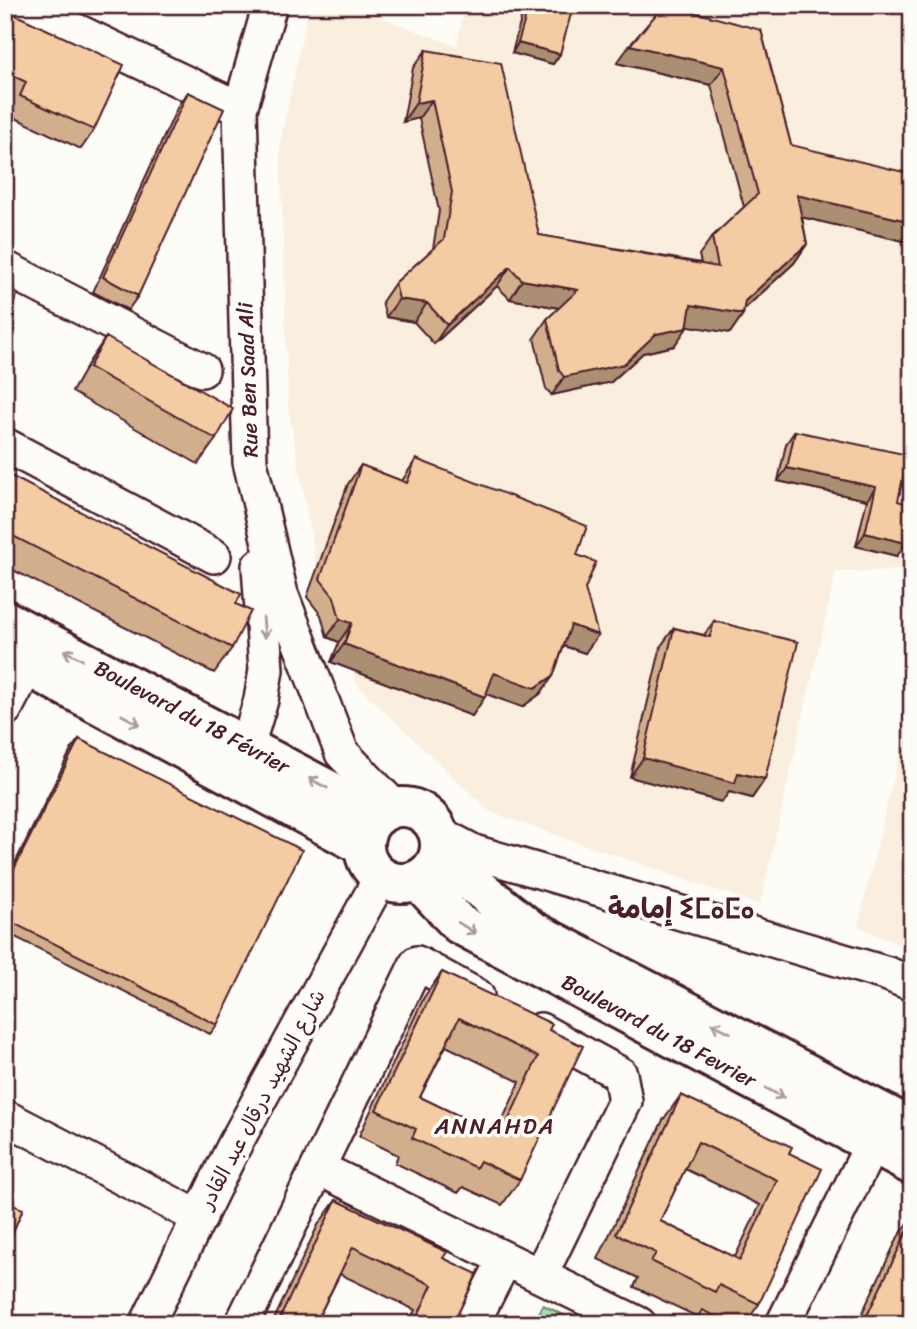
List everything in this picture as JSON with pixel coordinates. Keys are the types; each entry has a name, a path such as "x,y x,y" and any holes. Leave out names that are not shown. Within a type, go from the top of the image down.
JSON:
{"main road":[{"name":"Boulevard du 18 Février","path":"5,620 247,746 402,845"},
{"name":"Boulevard du 18 Février","path":"17,659 402,845"},
{"name":"Boulevard du 18 Fevrier","path":"402,845 531,930 912,1128"},
{"name":"Boulevard du 18 Fevrier","path":"402,845 459,924 912,1165"}],"street":[{"path":"22,5 240,109"},
{"name":"Rue Ben Saad Ali","path":"270,5 240,109 250,462 281,594 342,753 402,845 474,852 888,974 912,984"},
{"path":"5,268 202,370"},
{"path":"5,445 214,556"},
{"path":"247,746 261,700 266,670 250,462"},
{"path":"5,709 17,659"},
{"name":"شارع الشهيد درقال عبد القادر","path":"148,1324 234,1146 402,845"},
{"path":"242,1324 417,963 620,1074 625,1101 540,1276"},
{"path":"5,1117 200,1218"},
{"path":"783,1324 872,1144"},
{"path":"318,1168 639,1324"},
{"path":"472,1324 505,1259"}],"shaded area":[{"path":"309,5 347,5 457,46 465,5 912,5 912,570 836,572 760,905 490,812 358,686 317,570 288,405 280,144"},
{"path":"912,701 912,951 858,926"}],"green space":[{"path":"543,1305 582,1324 534,1324"}],"building":[{"path":"529,5 555,5 572,10 560,54 518,43"},
{"path":"664,5 761,30 791,145 912,174 912,222 797,195 807,244 745,301 743,314 691,305 687,328 656,334 624,364 564,377 559,370 547,319 578,290 522,280 510,267 447,325 427,303 399,299 395,283 444,239 452,192 432,100 416,103 426,50 501,63 539,235 718,267 712,237 758,194 724,67 630,45"},
{"path":"5,10 124,65 94,130 20,96 26,82 5,72"},
{"path":"188,92 224,109 138,296 103,277"},
{"path":"5,288 18,294 5,320"},
{"path":"106,337 233,409 216,439 89,367"},
{"path":"795,431 908,455 898,501 912,505 912,519 906,543 865,533 876,487 787,468"},
{"path":"416,459 587,526 577,555 596,562 585,589 598,635 571,625 553,676 535,688 494,673 485,697 344,644 352,623 340,619 334,597 320,579 361,465 407,483"},
{"path":"5,473 241,594 236,604 251,611 232,648 5,532"},
{"path":"714,621 798,642 765,779 738,773 735,783 643,758 674,628 710,637"},
{"path":"79,739 302,850 217,1025 5,919 5,887"},
{"path":"442,972 552,1024 549,1030 583,1046 520,1180 480,1161 476,1168 412,1138 416,1129 376,1110","holes":["459,1018 538,1057 501,1136 420,1097"]},
{"path":"681,1095 792,1147 789,1153 822,1169 759,1304 719,1285 715,1292 651,1261 656,1253 616,1234","holes":["698,1142 777,1180 740,1260 660,1221"]},
{"path":"336,1200 447,1252 443,1258 477,1274 453,1324 414,1324 432,1285 353,1247 315,1324 277,1324"},
{"path":"5,1202 23,1209 5,1250"},
{"path":"912,1221 912,1302 901,1324 863,1324"}],"district":[{"name":"إمامة ⵉⵎⴰⵎⴰ","path":"681,908"},
{"name":"ANNAHDA","path":"495,1126"}]}
